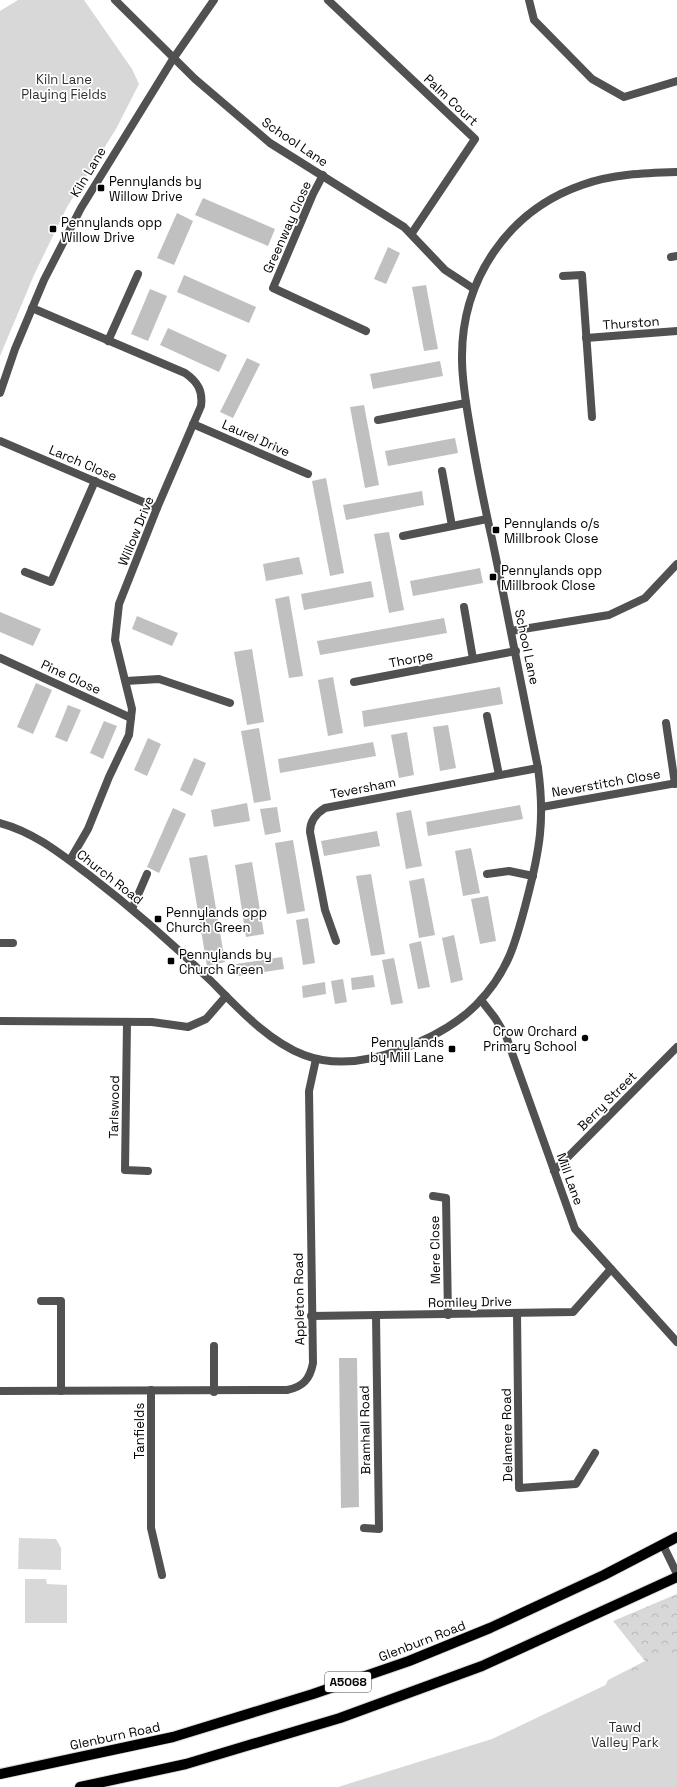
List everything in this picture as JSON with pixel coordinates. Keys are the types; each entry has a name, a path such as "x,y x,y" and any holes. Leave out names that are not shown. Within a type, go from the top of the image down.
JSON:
{"main road":[{"name":"Glenburn Road","path":"0,1774 173,1737 313,1694 409,1661 490,1628 677,1537"},
{"name":"A5068","path":"80,1787 186,1764 340,1718 482,1666 677,1575"}],"street":[{"name":"School Lane","path":"115,0 172,58 270,143 393,219 412,234 445,270 474,289"},
{"name":"Kiln Lane","path":"0,393 32,308 81,208 172,58 214,0"},
{"name":"Palm Court","path":"328,0 475,139 412,234"},
{"path":"529,0 534,20 571,58 592,79 624,97 677,81"},
{"name":"School Lane","path":"481,1000 501,974 514,947 540,844 542,807 538,768 516,651 487,519 462,378 463,339 467,311 474,289 485,264 499,243 525,216 549,200 567,190 603,179 649,173 677,172"},
{"name":"Greenway Close","path":"323,175 313,194 273,288 366,330"},
{"path":"108,341 138,274"},
{"name":"Thurston","path":"563,276 582,275 592,418"},
{"name":"Willow Drive","path":"32,308 192,377 201,390 202,398 201,406 157,508 119,604 115,640 132,709 129,735 109,777 94,816 70,860"},
{"name":"Thurston","path":"586,338 677,331"},
{"path":"378,420 466,403"},
{"name":"Laurel Drive","path":"193,424 308,474"},
{"name":"Larch Close","path":"0,441 157,508"},
{"path":"442,471 452,526"},
{"path":"25,572 51,582 95,481"},
{"path":"403,536 487,519"},
{"path":"511,631 609,615 645,598 677,564"},
{"path":"464,607 474,659"},
{"name":"Thorpe","path":"354,682 516,651"},
{"name":"Pine Close","path":"0,658 131,718"},
{"path":"126,681 159,679 230,703"},
{"path":"487,716 499,775"},
{"name":"Neverstitch Close","path":"542,807 676,783 666,724"},
{"name":"Teversham","path":"336,941 325,910 310,832 312,820 319,811 331,806 538,768"},
{"name":"Church Road","path":"0,823 32,834 70,860 132,909 255,1023 290,1049 316,1059 343,1062 393,1053 442,1031 469,1012 481,1000"},
{"path":"487,874 509,871 533,876"},
{"path":"132,909 147,874"},
{"path":"0,943 13,943"},
{"path":"0,1021 152,1022 188,1027 206,1019 226,996"},
{"name":"Mill Lane","path":"481,1000 506,1036 575,1229 677,1342"},
{"name":"Tarlswood","path":"127,1022 125,1170 148,1170"},
{"name":"Berry Street","path":"554,1171 677,1047"},
{"name":"Appleton Road","path":"151,1390 214,1392 287,1390 302,1385 311,1372 313,1363 308,1124 309,1091 316,1059"},
{"name":"Mere Close","path":"433,1196 446,1198 448,1315"},
{"name":"Romiley Drive","path":"311,1316 573,1312 611,1269"},
{"path":"40,1301 61,1301 60,1391"},
{"name":"Delamere Road","path":"517,1313 519,1488 576,1484 595,1453"},
{"name":"Bramhall Road","path":"364,1528 379,1529 376,1316"},
{"path":"214,1346 214,1392"},
{"name":"Tanfields","path":"0,1391 151,1390 151,1528 162,1575"},
{"path":"663,1545 677,1575"}],"green space":[{"name":"Kiln Lane Playing Fields","path":"18,0 84,0 132,69 139,84 116,129 67,207 34,275 0,356 0,11"},
{"path":"19,1538 56,1539 61,1548 61,1570 18,1569"},
{"path":"25,1579 46,1579 47,1584 67,1585 67,1623 25,1623"},
{"path":"677,1594 677,1787 583,1733 608,1680 645,1661 613,1621"},
{"name":"Tawd Valley Park","path":"677,1651 677,1787 338,1787 492,1739"}],"building":[{"path":"203,198 275,229 268,246 195,215"},
{"path":"177,213 193,221 174,265 157,258"},
{"path":"388,247 400,253 386,284 374,279"},
{"path":"184,275 256,307 249,323 177,292"},
{"path":"426,285 438,349 424,351 412,287"},
{"path":"150,289 167,296 148,341 131,334"},
{"path":"168,328 227,355 219,372 160,345"},
{"path":"247,358 260,364 233,418 220,412"},
{"path":"440,361 443,376 373,389 370,374"},
{"path":"364,405 379,485 365,488 350,407"},
{"path":"455,438 458,453 388,466 385,451"},
{"path":"326,478 344,573 330,576 312,481"},
{"path":"422,491 424,505 346,520 343,505"},
{"path":"389,532 404,610 389,613 374,534"},
{"path":"299,557 303,574 266,581 263,564"},
{"path":"480,568 483,583 413,596 410,581"},
{"path":"371,581 374,597 304,610 301,594"},
{"path":"289,596 303,676 289,678 275,599"},
{"path":"0,612 41,629 33,646 0,632"},
{"path":"137,616 178,633 172,646 132,629"},
{"path":"444,618 447,633 320,655 317,641"},
{"path":"252,649 264,722 247,725 234,652"},
{"path":"333,677 343,733 328,736 318,680"},
{"path":"36,683 52,690 33,734 17,727"},
{"path":"500,687 503,704 364,727 362,711"},
{"path":"68,705 81,710 67,742 55,737"},
{"path":"104,721 117,726 103,759 90,753"},
{"path":"448,725 456,768 440,771 433,727"},
{"path":"259,728 271,800 254,803 241,731"},
{"path":"407,732 414,775 399,778 391,735"},
{"path":"148,738 161,744 147,776 134,770"},
{"path":"373,742 376,756 280,773 278,759"},
{"path":"194,758 206,763 192,796 180,790"},
{"path":"247,803 250,821 214,827 211,810"},
{"path":"520,805 523,819 428,836 426,822"},
{"path":"277,807 281,832 265,835 260,809"},
{"path":"173,808 186,814 159,873 147,867"},
{"path":"411,810 422,866 406,869 396,813"},
{"path":"377,831 380,846 324,856 321,841"},
{"path":"293,840 305,911 287,914 275,843"},
{"path":"471,848 480,893 463,896 455,851"},
{"path":"207,855 225,962 207,966 189,858"},
{"path":"252,862 264,934 246,937 235,865"},
{"path":"371,874 385,954 371,956 356,876"},
{"path":"424,878 435,935 419,938 409,881"},
{"path":"488,896 496,941 480,944 471,899"},
{"path":"308,918 315,963 303,965 296,920"},
{"path":"454,935 463,980 451,983 442,938"},
{"path":"421,941 430,987 418,989 409,944"},
{"path":"282,957 284,969 238,976 236,964"},
{"path":"394,958 403,1003 391,1005 382,960"},
{"path":"373,975 375,987 352,990 351,978"},
{"path":"343,979 347,1002 335,1004 331,981"},
{"path":"325,982 326,994 303,998 302,986"},
{"path":"339,1358 357,1358 359,1507 341,1508"}],"place":[{"name":"Pennylands by Willow Drive","path":"101,188"},
{"name":"Pennylands opp Willow Drive","path":"53,229"},
{"name":"Pennylands o/s Millbrook Close","path":"496,530"},
{"name":"Pennylands opp Millbrook Close","path":"493,577"},
{"name":"Pennylands opp Church Green","path":"158,919"},
{"name":"Pennylands by Church Green","path":"171,961"},
{"name":"Crow Orchard Primary School","path":"585,1038"},
{"name":"Pennylands by Mill Lane","path":"452,1049"}]}
